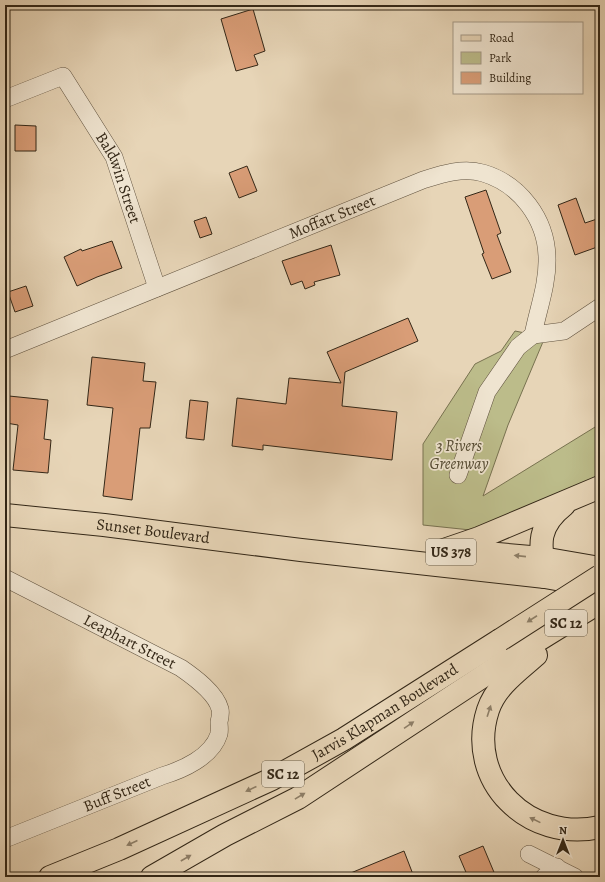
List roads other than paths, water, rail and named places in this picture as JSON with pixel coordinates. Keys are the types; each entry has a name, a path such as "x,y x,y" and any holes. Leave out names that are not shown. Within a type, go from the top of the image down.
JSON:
{"main road":[{"path":"438,552 479,538 600,487"},
{"path":"543,568 541,538 546,524 553,514 569,500"},
{"name":"Sunset Boulevard","path":"5,515 104,525 301,550 543,568 600,568"},
{"name":"Sunset Boulevard","path":"301,550 346,546 438,552 486,552 543,568 600,587"},
{"name":"Jarvis Klapman Boulevard","path":"50,877 119,849 272,779 344,740 600,576"},
{"path":"600,602 539,645 502,686 488,709 485,722 484,749 487,762 498,788 516,808 526,816 538,823 566,829 579,830 600,827"},
{"name":"Jarvis Klapman Boulevard","path":"152,877 225,835 298,798 539,645"}],"street":[{"name":"Baldwin Street","path":"5,99 63,76 114,156 157,288"},
{"name":"Moffatt Street","path":"5,350 423,180 455,171 482,173 507,185 518,193 530,206 543,229 546,242 547,271 533,335"},
{"path":"458,475 487,392 518,347 533,335 564,330 600,307"},
{"name":"Leaphart Street","path":"5,578 192,675 212,694 220,709 219,734"},
{"name":"Buff Street","path":"5,839 176,771 200,758 211,748 219,734"},
{"path":"529,854 551,872 575,877"}],"park label":[{"name":"3 Rivers Greenway","path":"459,455"}]}
